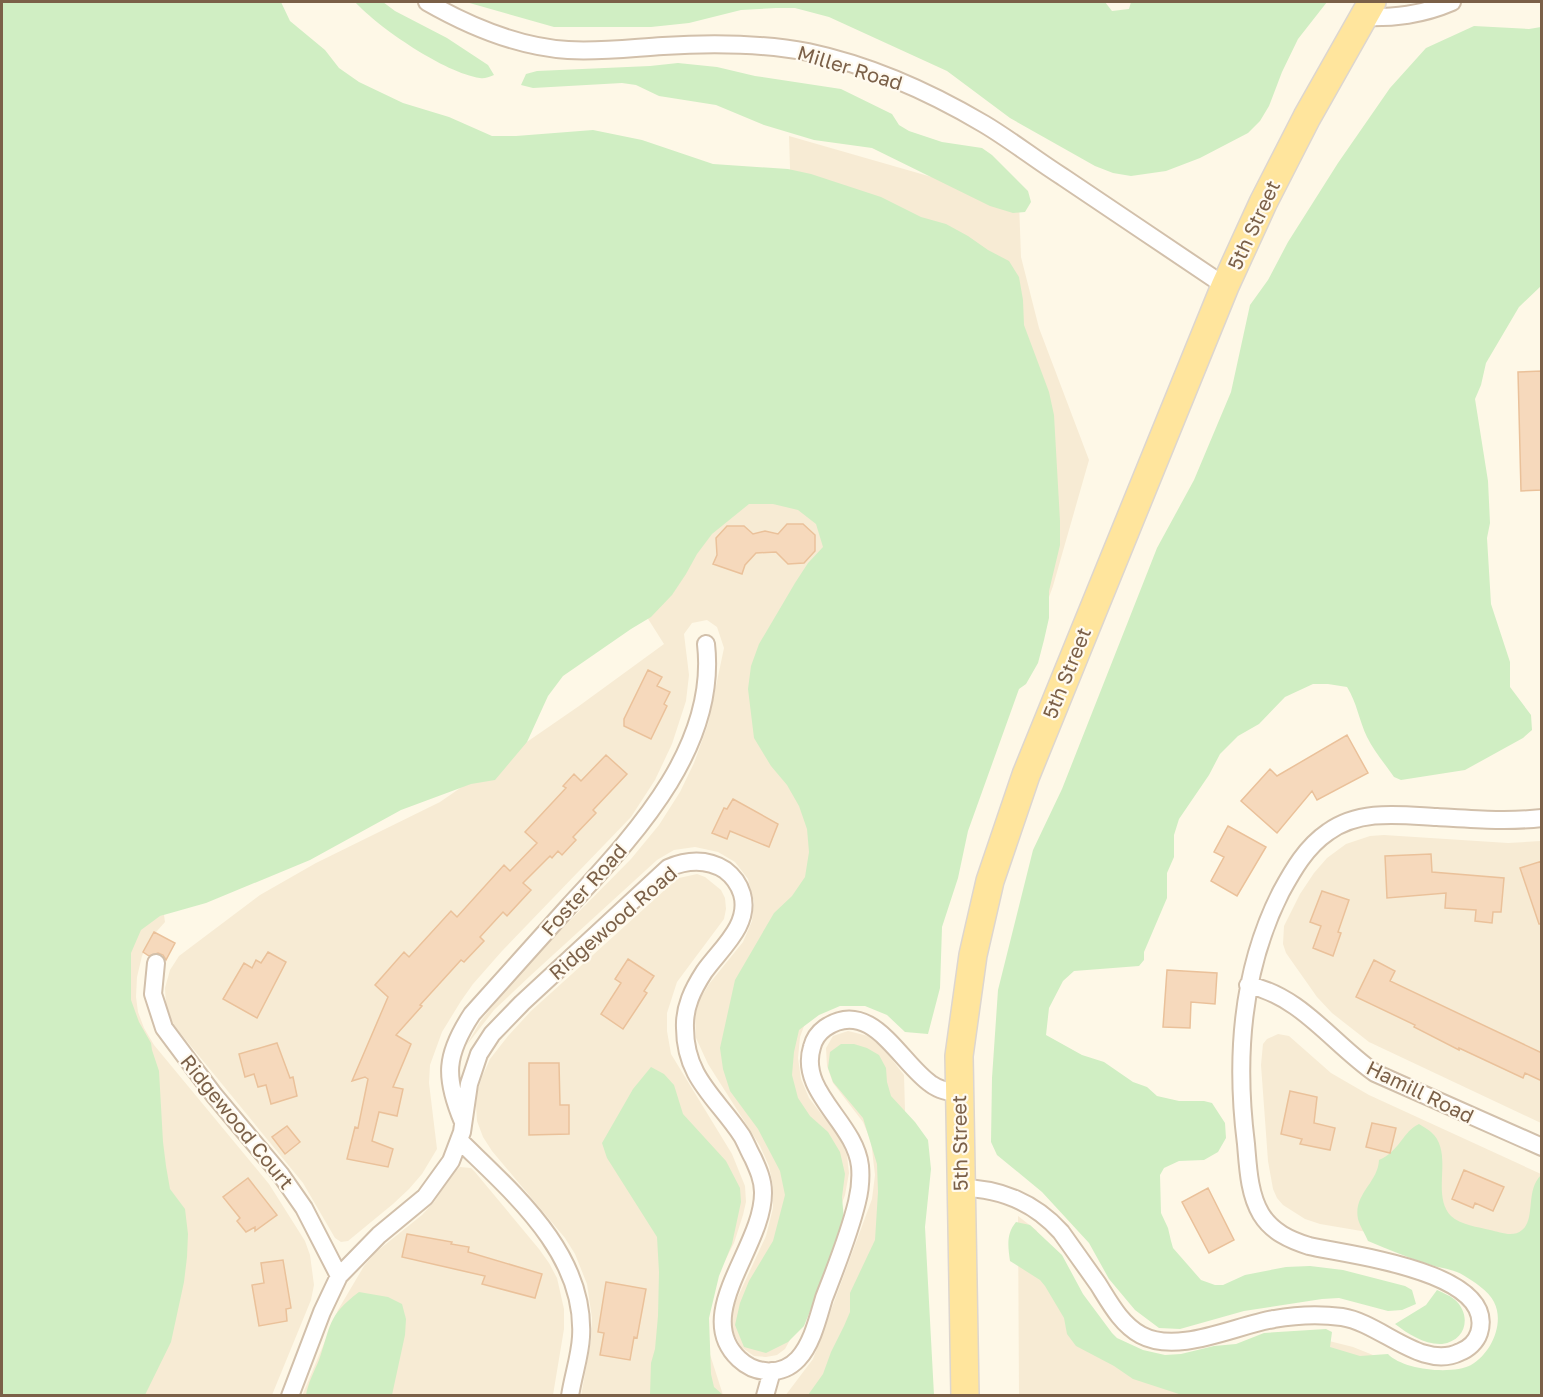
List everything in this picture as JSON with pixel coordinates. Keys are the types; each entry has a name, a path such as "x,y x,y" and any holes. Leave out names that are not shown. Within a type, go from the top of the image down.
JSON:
{"main road":[{"name":"5th Street","path":"965,1395 959,1056 969,975 980,920 1002,843 1038,745 1225,286 1263,203 1367,9"}],"street":[{"name":"Miller Road","path":"427,2 464,21 497,34 566,50 707,44 742,45 775,47 809,53 861,67 925,93 984,124 1225,286"},
{"path":"1367,9 1388,18 1415,15 1452,2"},
{"name":"Foster Road","path":"463,1123 452,1097 449,1070 453,1048 461,1031 472,1014 613,858 652,809 688,746 704,705 708,684 706,644"},
{"path":"960,1188 975,1188 1004,1194 1034,1208 1050,1219 1116,1312 1142,1336 1157,1341 1185,1341 1274,1319 1303,1315 1343,1317 1364,1323 1429,1356 1454,1356 1464,1351 1473,1344 1480,1325 1479,1314 1466,1293 1410,1267 1309,1246 1293,1240 1279,1233 1261,1214 1251,1188 1241,1098 1241,1042 1248,985 1262,934 1288,879 1312,845 1342,823 1377,815 1400,814 1507,820 1542,818"},
{"name":"Ridgewood Road","path":"290,1395 322,1312 339,1276 379,1235 425,1197 451,1161 460,1140 469,1084 479,1054 492,1034 522,1003 668,868 682,862 699,861 716,865 728,872 739,886 743,900 742,915 736,930 693,991 687,1006 684,1024 686,1045 691,1066 702,1086 742,1137 759,1170 763,1189 762,1209 757,1228 722,1310 722,1332 727,1345 742,1363 762,1372 772,1371"},
{"name":"Ridgewood Court","path":"156,963 153,994 164,1028 214,1095 287,1183 304,1208 339,1276"},
{"name":"Hamill Road","path":"1248,985 1264,988 1298,1007 1354,1058 1375,1073 1542,1148"},
{"path":"765,1395 772,1371 783,1370 792,1365 806,1347 848,1231 859,1191 860,1165 855,1146 813,1080 809,1065 816,1036 826,1027 838,1022 853,1020 868,1024 887,1039 927,1081 945,1091 959,1094"},
{"path":"460,1140 545,1231 574,1280 579,1305 581,1337 570,1395"}],"shaded area":[{"path":"789,136 1019,202 1021,257 1039,328 1089,460 1053,586 897,1016 860,997 807,1018 800,1037 798,1058 801,1079 809,1098 839,1137 847,1155 849,1173 845,1195 791,1338 785,1349 777,1355 766,1357 754,1356 741,1347 730,1326 730,1314 766,1236 773,1208 773,1186 769,1166 760,1146 708,1064 696,1038 695,1018 699,1001 709,984 743,942 752,921 754,902 748,879 735,862 718,852 695,847 674,850 657,860 494,1010 466,1046 480,1022 505,990 537,954 631,859 659,825 680,792 694,763 708,724 724,648 717,627 707,620 692,623 684,634 689,675 686,701 672,744 655,780 631,817 502,951 461,1001 442,1032 430,1065 429,1083 437,1149 422,1174 409,1189 348,1241 341,1242 335,1238 303,1183 172,1023 166,1005 165,988 170,970 179,956 260,895 316,863 440,802 664,644 510,401 792,229"},
{"path":"1370,836 1508,843 1541,841 1541,1123 1369,1042 1332,1013 1317,997 1286,953 1283,944 1284,926 1300,894 1314,873 1327,858 1346,844"},
{"path":"697,874 705,877 721,890 725,898 726,909 724,919 677,982 667,1013 667,1031 671,1054 732,1154 745,1186 746,1202 734,1243 712,1286 706,1342 723,1395 581,1396 591,1340 592,1318 587,1284 575,1254 565,1238 492,1151 483,1137 477,1121 477,1093 490,1059 531,1011 679,878"},
{"path":"164,915 165,922 149,940 142,956 137,977 138,1012 144,1028 154,1045 269,1184 305,1241 310,1255 314,1285 311,1300 272,1395 101,1395 76,931"},
{"path":"848,1031 868,1036 883,1048 904,1075 908,1216 908,1395 785,1396 813,1359 872,1199 875,1175 871,1141 863,1122 833,1083 827,1066 826,1048 833,1036"},
{"path":"1278,1034 1289,1036 1331,1073 1369,1095 1541,1174 1541,1395 1019,1395 1018,1216 1036,1230 1110,1339 1153,1359 1325,1340 1353,1347 1405,1371 1465,1371 1492,1350 1501,1317 1489,1285 1379,1234 1320,1224 1305,1219 1283,1205 1277,1198 1268,1161 1261,1065 1263,1044 1267,1039"},
{"path":"460,1167 471,1168 475,1172 539,1249 557,1278 564,1309 564,1329 553,1395 302,1396 338,1310 364,1266 376,1252 422,1215"}],"green space":[{"path":"2,2 281,2 290,21 325,50 339,68 359,82 403,103 449,117 492,136 593,130 642,140 713,164 788,169 811,174 881,197 921,217 946,224 1009,261 1019,277 1024,325 1049,392 1054,415 1060,545 1049,591 1049,618 1038,663 1026,684 1019,689 968,831 958,878 942,927 940,988 928,1034 905,1032 887,1015 865,1006 840,1006 819,1015 799,1030 792,1075 798,1098 810,1116 828,1132 840,1152 845,1174 842,1197 844,1220 835,1242 832,1265 821,1284 804,1326 788,1342 766,1353 744,1347 735,1325 740,1303 749,1281 773,1241 785,1195 780,1171 758,1129 730,1091 723,1069 720,1048 735,980 774,913 792,896 805,877 809,852 807,829 799,806 787,785 771,766 754,738 748,689 751,666 759,644 808,563 823,547 816,524 798,510 773,504 749,504 712,534 672,595 651,617 563,676 548,696 527,742 495,780 471,784 401,810 310,860 206,903 160,916 141,930 131,953 131,1000 139,1022 151,1043 159,1071 163,1142 170,1189 185,1209 188,1234 184,1282 171,1342 145,1395 2,1396"},
{"path":"355,2 383,2 395,11 447,38 488,65 494,75 482,78 466,74 431,59 380,24"},
{"path":"466,2 1105,2 1112,11 1129,9 1131,2 1327,2 1298,39 1269,106 1260,121 1248,133 1200,158 1166,171 1131,176 1113,173 1095,166 1010,118 947,71 829,17 795,8 741,10 689,23 651,27 554,27"},
{"path":"1474,26 1529,29 1541,27 1541,286 1519,307 1486,363 1475,399 1488,481 1490,523 1487,538 1491,604 1510,662 1510,687 1531,715 1532,730 1523,738 1465,770 1401,780 1394,777 1370,742 1347,687 1313,684 1285,697 1259,724 1238,736 1220,754 1209,775 1179,819 1174,835 1174,857 1167,873 1167,898 1144,952 1144,960 1139,966 1074,971 1063,981 1049,1008 1046,1035 1082,1055 1104,1062 1133,1082 1147,1087 1157,1096 1179,1101 1212,1103 1225,1123 1226,1138 1218,1152 1204,1160 1179,1161 1164,1168 1160,1175 1161,1213 1173,1248 1201,1280 1223,1285 1245,1275 1286,1267 1310,1266 1343,1270 1405,1286 1412,1290 1416,1304 1402,1310 1388,1311 1339,1298 1322,1299 1244,1311 1180,1329 1159,1328 1135,1310 1109,1279 1089,1243 1042,1192 997,1155 991,1142 992,1078 998,990 1033,850 1062,789 1157,548 1194,480 1231,392 1250,305 1268,280 1288,242 1338,163 1390,88 1426,48"},
{"path":"678,63 717,67 755,76 841,89 892,114 899,125 909,131 942,142 982,148 1028,191 1031,202 1025,212 1013,213 990,206 872,148 814,140 764,125 716,105 659,96 636,85 622,83 533,88 521,85 526,74 537,71"},
{"path":"841,1044 854,1044 879,1055 886,1068 891,1096 928,1140 931,1169 925,1227 934,1395 808,1395 823,1374 844,1326 850,1312 850,1293 875,1240 877,1164 863,1118 833,1082 828,1068 830,1052"},
{"path":"651,1067 664,1074 674,1085 683,1114 726,1161 740,1188 741,1202 732,1244 719,1276 709,1318 711,1374 714,1387 723,1395 650,1395 651,1363 655,1349 658,1316 657,1237 607,1158 602,1143 633,1089"},
{"path":"1419,1124 1430,1131 1438,1141 1442,1162 1442,1197 1451,1216 1459,1222 1502,1233 1515,1234 1522,1230 1529,1219 1533,1189 1541,1175 1541,1395 1182,1395 1133,1379 1076,1346 1067,1334 1064,1318 1045,1286 1040,1280 1010,1261 1008,1240 1013,1227 1016,1222 1030,1225 1062,1255 1083,1294 1112,1333 1117,1338 1143,1350 1165,1355 1181,1354 1214,1346 1236,1344 1264,1333 1326,1329 1332,1332 1330,1347 1360,1356 1388,1354 1405,1364 1416,1367 1440,1370 1463,1368 1471,1365 1485,1353 1494,1337 1498,1319 1492,1298 1459,1273 1413,1259 1368,1241 1358,1219 1359,1202 1375,1175 1379,1160 1392,1152 1409,1131"},
{"path":"1437,1290 1448,1295 1460,1305 1465,1319 1462,1332 1457,1338 1442,1344 1423,1341 1395,1324 1426,1305"},
{"path":"359,1292 388,1297 402,1304 406,1319 405,1335 392,1395 306,1395 331,1322 341,1308"}],"building":[{"path":"1542,371 1542,490 1521,491 1518,372"},
{"path":"787,524 803,524 815,535 815,551 804,563 788,564 776,552 756,553 745,565 742,574 713,564 717,555 716,538 727,526 744,526 753,534 765,531 778,534"},
{"path":"648,670 662,677 657,686 670,692 664,704 667,706 651,739 624,726 624,719"},
{"path":"1347,735 1368,773 1317,800 1312,791 1277,833 1241,801 1270,769 1277,776"},
{"path":"606,755 627,774 593,810 596,813 573,837 576,840 562,855 558,851 552,858 550,856 523,883 531,890 507,916 503,912 480,937 484,941 464,962 461,960 396,1035 411,1044 393,1087 403,1089 397,1116 379,1112 372,1141 393,1149 388,1167 347,1159 355,1127 358,1128 368,1079 365,1077 352,1081 388,997 375,985 404,952 409,957 451,911 457,917 504,865 510,871 537,843 525,832 566,788 563,786 574,774 581,781"},
{"path":"733,799 778,824 769,847 730,831 727,839 712,833 724,808 727,809"},
{"path":"1228,826 1266,847 1237,896 1211,881 1224,857 1214,852"},
{"path":"1431,854 1432,872 1504,878 1501,912 1493,912 1492,923 1475,921 1476,910 1445,908 1446,893 1387,898 1385,856"},
{"path":"1542,861 1542,924 1539,924 1520,868"},
{"path":"1322,891 1349,900 1333,956 1313,948 1321,926 1310,922"},
{"path":"154,932 175,943 166,960 158,953 149,956 143,952"},
{"path":"268,952 286,962 257,1018 223,999 244,963 252,968 256,960 261,963"},
{"path":"628,959 654,976 644,991 647,993 623,1029 601,1014 621,983 615,979"},
{"path":"1374,960 1395,971 1390,981 1542,1053 1542,1081 1525,1073 1523,1078 1459,1048 1459,1050 1414,1027 1415,1025 1356,997"},
{"path":"1167,970 1217,973 1215,1004 1191,1002 1190,1028 1163,1027"},
{"path":"277,1043 290,1078 293,1077 297,1096 271,1104 266,1085 258,1087 254,1074 245,1077 239,1054"},
{"path":"529,1063 559,1063 560,1105 569,1105 569,1134 529,1135"},
{"path":"1290,1091 1317,1097 1314,1123 1335,1128 1330,1150 1300,1144 1302,1139 1281,1134"},
{"path":"1372,1123 1396,1128 1390,1153 1366,1147"},
{"path":"287,1126 300,1142 285,1154 272,1137"},
{"path":"1464,1170 1504,1187 1493,1211 1475,1203 1473,1208 1452,1199"},
{"path":"248,1178 277,1215 255,1231 255,1227 246,1232 237,1221 240,1218 223,1197"},
{"path":"1208,1188 1234,1240 1209,1253 1182,1202"},
{"path":"407,1234 469,1247 468,1252 542,1274 535,1298 482,1284 485,1276 402,1257"},
{"path":"283,1260 291,1308 286,1309 287,1321 259,1326 252,1285 264,1283 261,1263"},
{"path":"606,1282 646,1289 637,1338 634,1337 630,1360 600,1355 604,1333 598,1332"}]}
